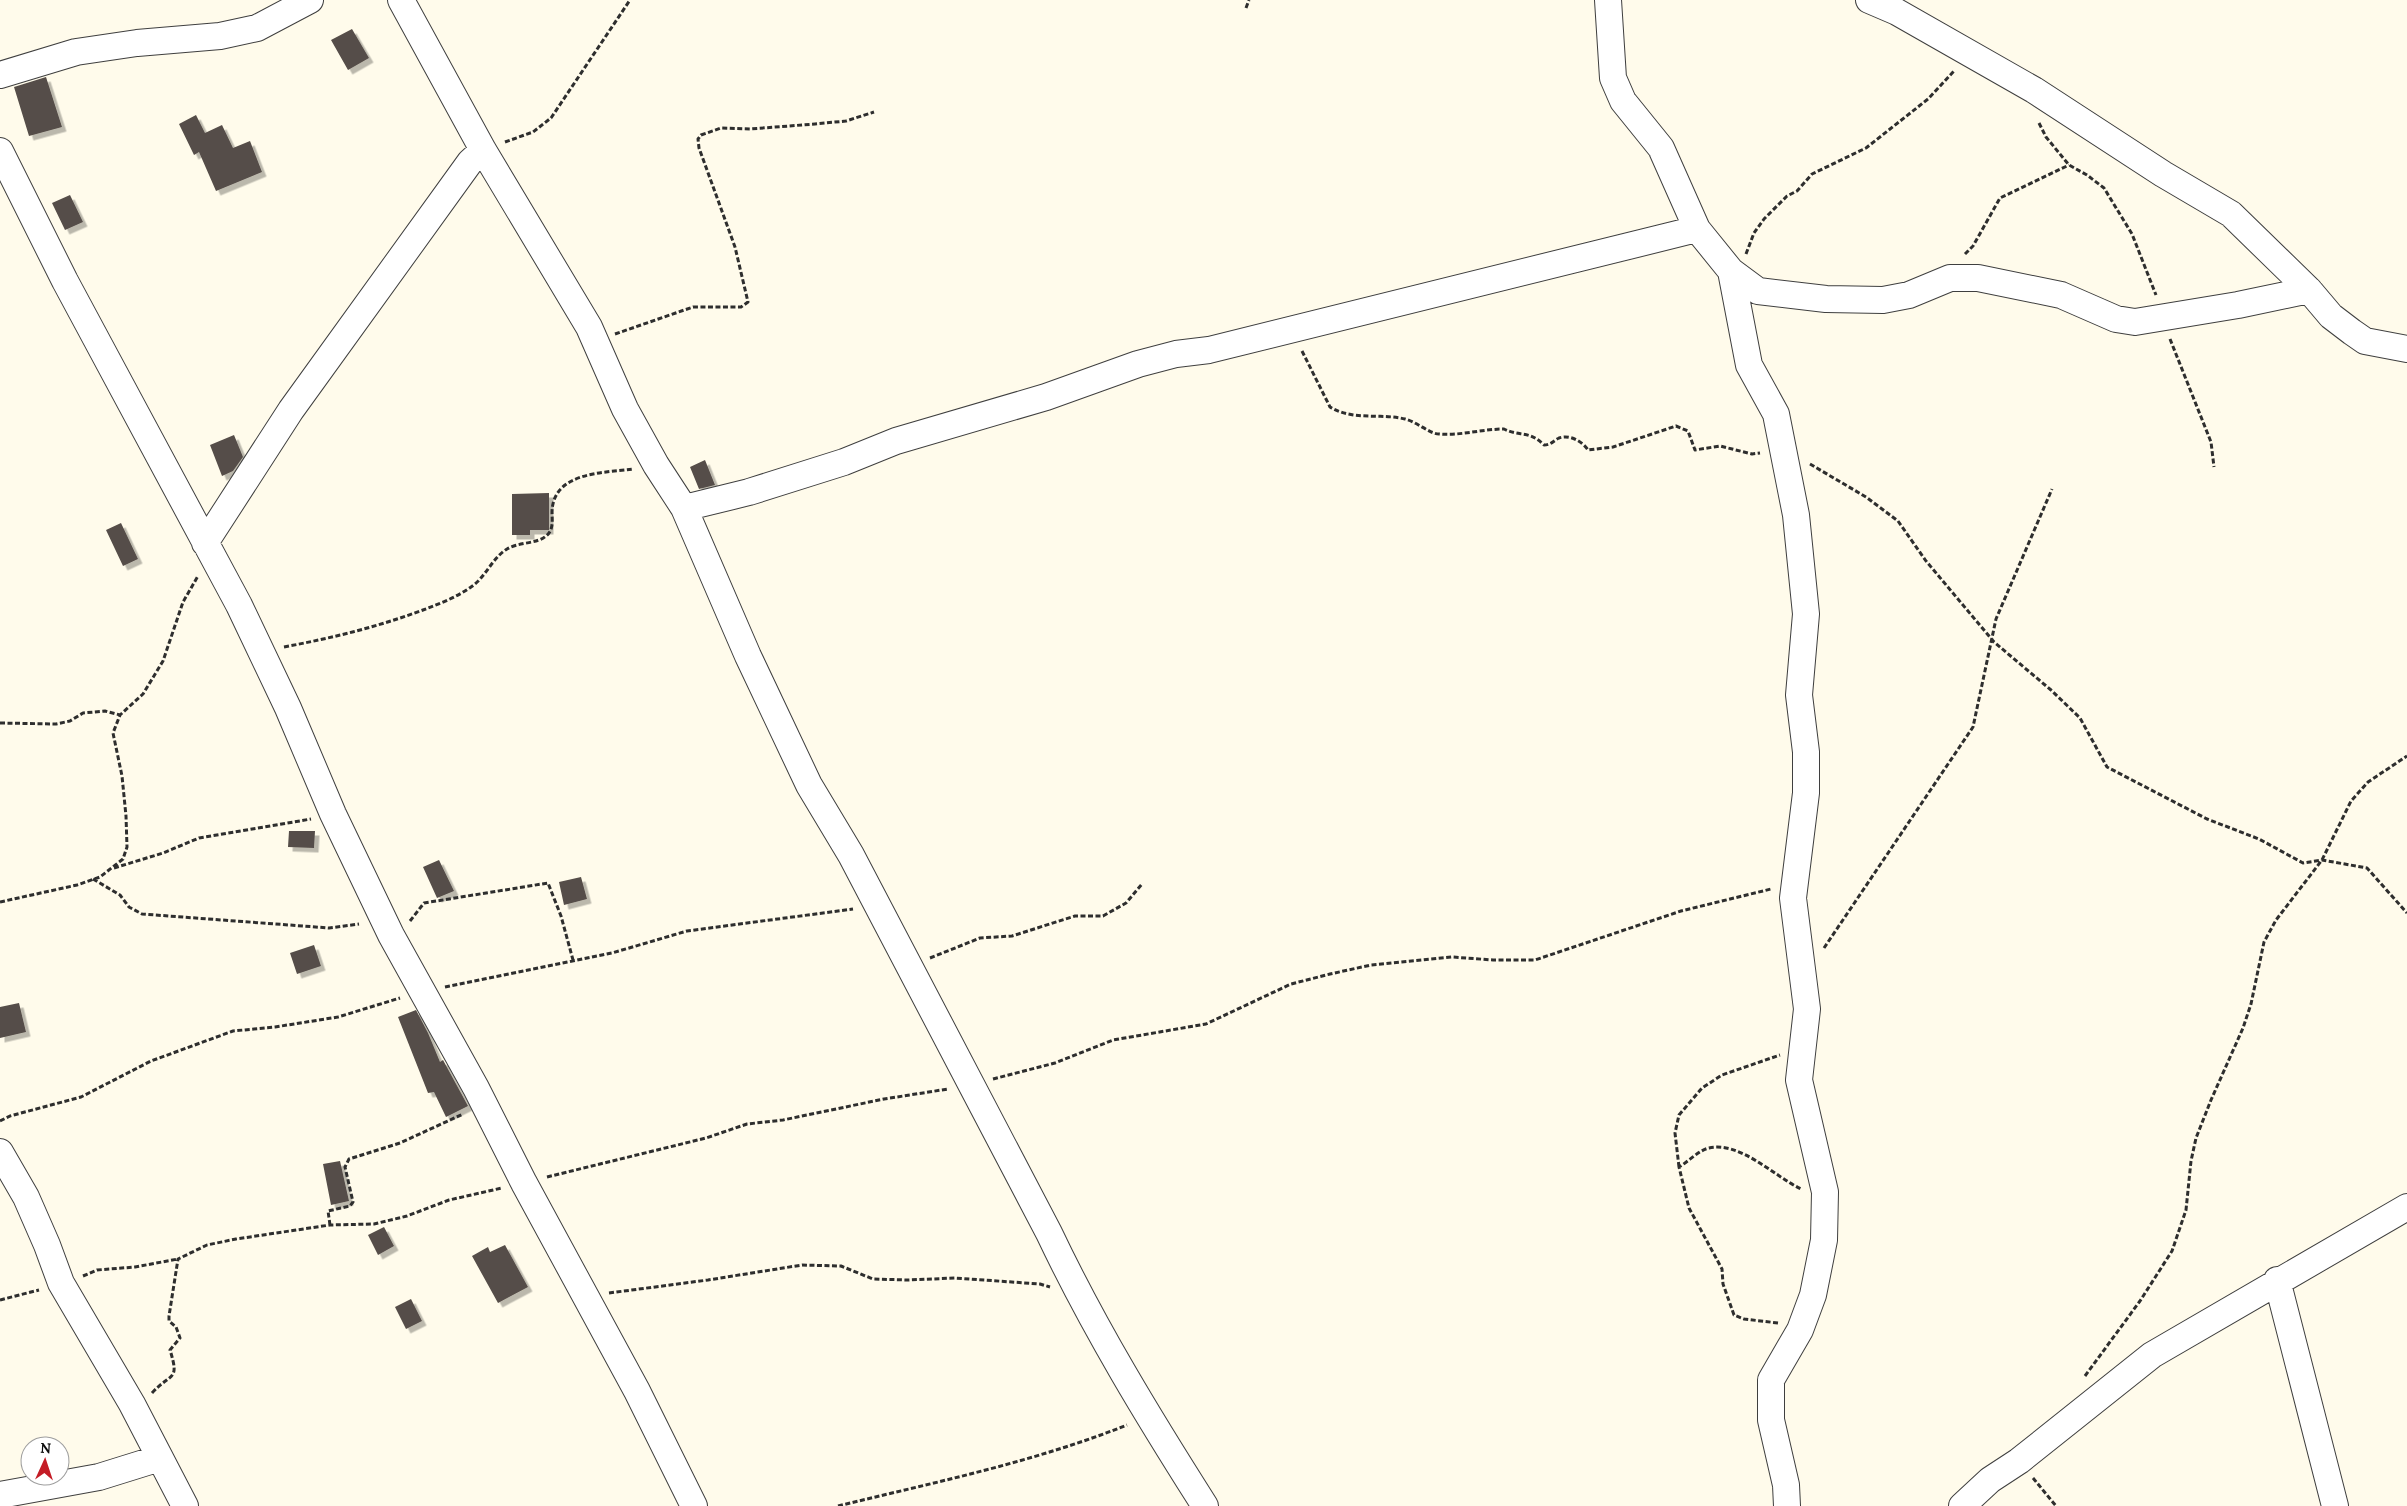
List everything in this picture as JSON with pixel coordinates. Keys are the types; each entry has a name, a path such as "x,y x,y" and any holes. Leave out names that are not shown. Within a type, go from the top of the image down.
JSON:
{"street":[{"path":"0,75 76,52 137,43 220,36 256,28 310,0"},
{"path":"401,0 483,150 589,327 593,340 625,409 656,465 684,508 748,656 809,785 851,855 1049,1233 1078,1294 1149,1416 1205,1506"},
{"path":"1608,0 1613,78 1623,101 1661,148 1697,229 1731,271 1758,291 1826,299 1883,300 1909,295 1950,278 1978,278 2061,295 2126,321 2164,318 2309,290"},
{"path":"1869,0 1897,12 2034,90 2163,174 2230,214 2309,290 2331,316 2365,341 2407,350"},
{"path":"209,550 314,377 470,162 483,150"},
{"path":"0,151 65,281 261,651 387,927 484,1104 524,1184 586,1297 694,1506"},
{"path":"684,508 750,492 896,441 1046,397 1138,364 1176,354 1209,350 1293,330 1697,229"},
{"path":"1731,271 1749,365 1776,414 1796,515 1806,614 1799,695 1806,752 1806,793 1795,883 1795,924 1804,977 1807,1009 1800,1054 1799,1080 1826,1192 1824,1240 1813,1295 1801,1327 1771,1380 1771,1420 1786,1485 1787,1506"},
{"path":"1741,328 1745,317 1766,301 1783,294"},
{"path":"0,1152 26,1197 61,1282 132,1404 185,1506"},
{"path":"1962,1506 1990,1480 2019,1461 2152,1355 2277,1280 2407,1207"},
{"path":"2277,1280 2335,1506"},
{"path":"0,1495 99,1477 160,1458"}],"path":[{"path":"483,150 533,132 552,118 630,0"},
{"path":"1246,8 1249,0"},
{"path":"1731,271 1744,259 1754,233 1764,219 1787,196 1797,191 1812,174 1866,148 1928,99 1954,71 1962,50"},
{"path":"2034,90 2037,118 2046,137 2069,165 2087,174 2104,188 2132,234 2164,318 2172,346 2211,442 2214,466"},
{"path":"593,340 693,307 742,307 748,302 735,247 699,148 698,139 701,135 721,128 750,129 846,121 874,112"},
{"path":"1950,278 1960,259 1973,246 2000,198 2069,165"},
{"path":"1293,330 1327,402 1330,407 1338,412 1404,418 1420,424 1437,435 1504,429 1512,433 1530,434 1544,445 1550,445 1559,438 1568,438 1583,443 1588,450 1613,447 1676,426 1688,430 1695,450 1720,446 1752,454 1784,451 1828,473 1866,496 1898,521 1926,561 1994,642 2051,690 2080,718 2107,767 2207,819 2259,839 2303,863 2322,860 2367,868 2407,913"},
{"path":"261,651 328,639 383,624 437,604 471,588 487,573 499,554 508,548 546,537 552,529 552,500 560,488 569,481 594,474 656,465"},
{"path":"1804,977 1973,727 1996,619 2052,489"},
{"path":"114,868 124,859 126,816 123,784 113,733 120,715 143,694 163,661 182,602 209,550"},
{"path":"0,723 56,724 70,721 83,714 105,711 120,715"},
{"path":"2081,1383 2140,1301 2172,1251 2186,1210 2191,1161 2196,1138 2243,1028 2251,1004 2264,942 2276,920 2322,860 2351,801 2368,782 2407,756"},
{"path":"0,902 78,885 114,868 163,853 199,838 334,814"},
{"path":"93,879 120,895 129,907 142,914 329,928 350,926 387,927 410,920 424,903 548,883 561,916 573,960"},
{"path":"0,1300 97,1270 135,1267 178,1259 214,1244 330,1226 374,1224 406,1216 449,1200 524,1184 600,1162 706,1138 747,1124 783,1120 884,1099 930,1094 971,1084 1055,1063 1113,1040 1206,1024 1291,984 1330,974 1371,965 1452,957 1535,960 1681,911 1795,883"},
{"path":"911,970 926,960 980,938 1012,936 1075,916 1103,916 1126,903 1142,884"},
{"path":"0,1121 10,1116 81,1097 151,1061 233,1031 275,1028 338,1017 421,992 612,952 687,931 824,914 876,903"},
{"path":"1800,1054 1781,1054 1722,1076 1702,1088 1679,1115 1675,1133 1678,1166 1690,1208 1722,1269 1723,1284 1734,1314 1744,1319 1764,1320 1801,1327"},
{"path":"330,1226 328,1211 350,1206 354,1202 345,1167 349,1159 424,1134 484,1104"},
{"path":"1678,1166 1706,1148 1721,1147 1755,1160 1787,1182 1807,1192 1826,1192"},
{"path":"132,1404 147,1399 174,1374 176,1369 170,1350 180,1338 176,1327 169,1321 168,1316 178,1259"},
{"path":"586,1297 631,1288 668,1286 802,1265 841,1266 874,1279 955,1278 1040,1284 1078,1294"},
{"path":"838,1506 998,1468 1093,1438 1149,1416"},
{"path":"2019,1461 2056,1506"}],"building":[{"path":"352,29 369,58 348,70 331,40"},
{"path":"46,77 62,127 29,136 14,87"},
{"path":"196,115 205,133 222,125 233,148 250,141 262,172 216,191 199,152 194,155 179,124"},
{"path":"70,195 83,222 65,230 52,203"},
{"path":"234,435 243,457 233,471 222,476 210,445"},
{"path":"705,460 715,485 699,489 690,467"},
{"path":"549,493 549,530 530,530 530,535 512,535 512,494"},
{"path":"121,523 138,559 123,566 106,530"},
{"path":"289,831 315,831 314,848 288,847"},
{"path":"439,860 454,891 437,898 423,867"},
{"path":"581,877 587,899 564,905 559,882"},
{"path":"314,945 321,966 297,974 290,953"},
{"path":"19,1003 26,1032 0,1038 0,1007"},
{"path":"416,1010 440,1062 443,1060 468,1106 446,1117 434,1092 428,1093 398,1017"},
{"path":"340,1161 349,1201 331,1205 323,1164"},
{"path":"384,1227 394,1246 378,1255 368,1235"},
{"path":"505,1245 528,1287 498,1303 472,1256 488,1247 490,1252"},
{"path":"411,1299 422,1321 406,1329 395,1307"}]}
